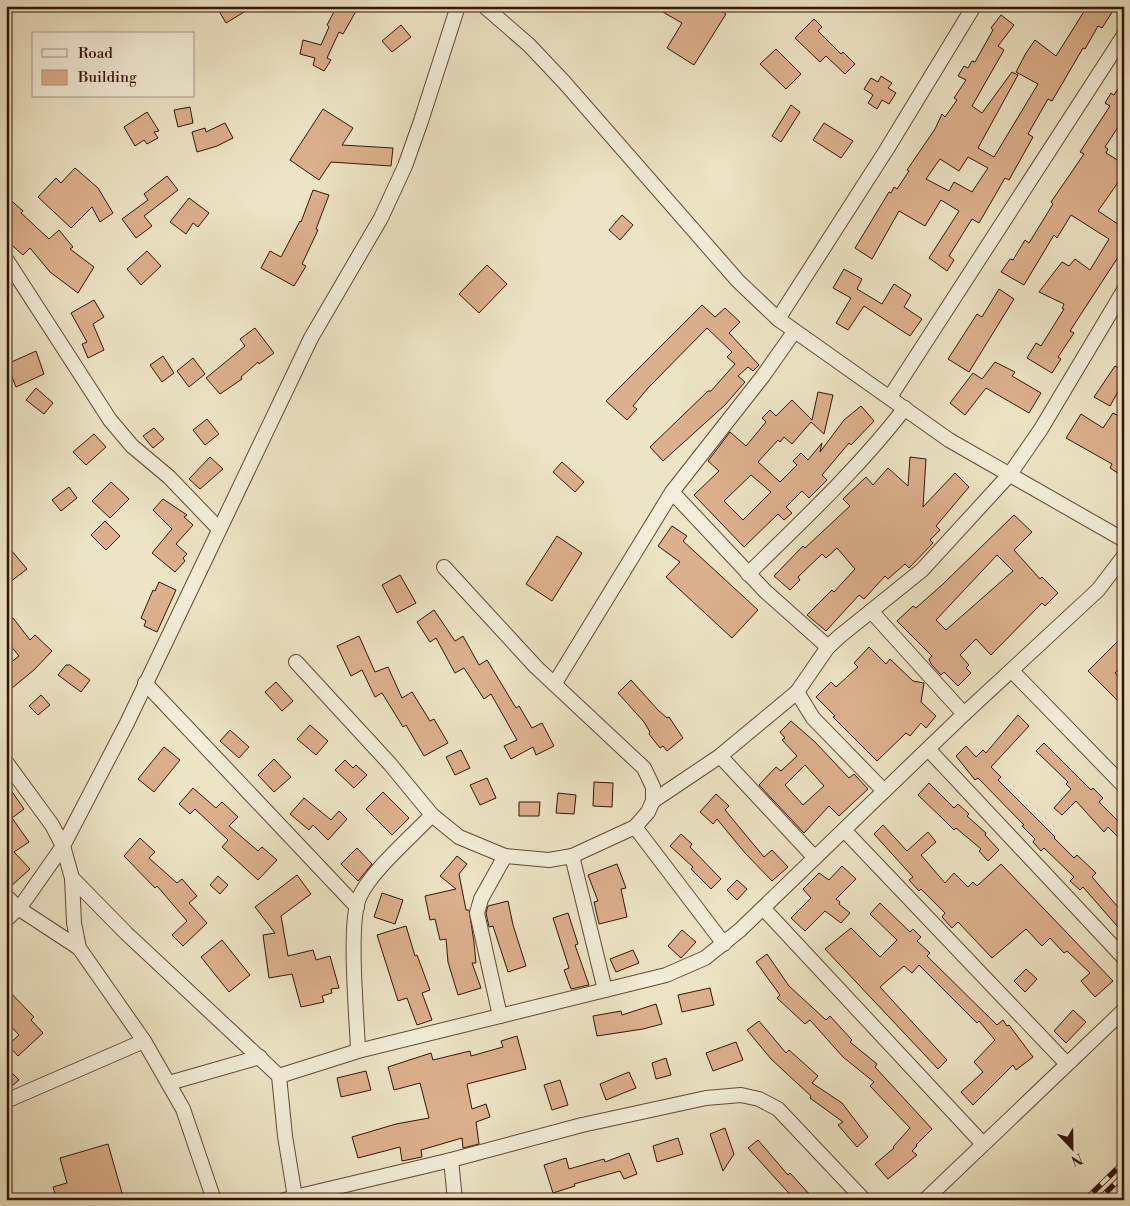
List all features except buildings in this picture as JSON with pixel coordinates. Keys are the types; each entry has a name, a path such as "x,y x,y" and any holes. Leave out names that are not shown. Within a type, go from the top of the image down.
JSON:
{"street":[{"path":"6,920 45,874 63,846 145,683 311,338 394,193 421,121 458,6"},
{"path":"484,6 529,45 564,82 738,281 778,319 949,440 1124,540"},
{"path":"778,319 887,149 974,6"},
{"path":"890,397 1124,35"},
{"path":"6,259 110,420 132,446 169,477 218,528"},
{"path":"653,801 720,756 798,692 828,647 850,626 927,566 1010,474 1041,429 1124,290"},
{"path":"555,683 672,492 763,376 794,332"},
{"path":"748,574 837,488 878,443 905,408"},
{"path":"672,492 748,574 828,647"},
{"path":"279,1076 358,1051 682,970 706,958 763,908 929,750 964,714 1098,590 1124,556"},
{"path":"296,662 390,764 432,815 459,837 505,856 549,860 572,856 635,828 648,812 653,801 653,787 644,768 555,683 444,567"},
{"path":"871,611 964,714"},
{"path":"1012,671 1124,786"},
{"path":"145,683 357,906"},
{"path":"798,692 814,718 884,791"},
{"path":"929,750 1124,958"},
{"path":"720,756 815,858"},
{"path":"6,762 52,825 63,846 72,878 74,923 79,948"},
{"path":"358,1051 355,943 357,906 362,893 377,873 432,815"},
{"path":"635,828 724,944"},
{"path":"844,830 1066,1063"},
{"path":"500,1016 477,913 481,899 505,856"},
{"path":"572,856 605,990"},
{"path":"72,878 126,933 279,1076 290,1199 451,1160 582,1125 706,1098 741,1095 759,1099 778,1109 864,1200"},
{"path":"6,896 18,908 79,948 144,1041 170,1083 188,1123 214,1200"},
{"path":"763,908 983,1144"},
{"path":"925,1200 1066,1063 1124,1010"},
{"path":"6,1100 144,1041"},
{"path":"170,1083 260,1057"},
{"path":"451,1160 455,1200"}],"railway":[{"path":"1085,1200 1124,1162"},
{"path":"1098,1200 1124,1175"}]}
